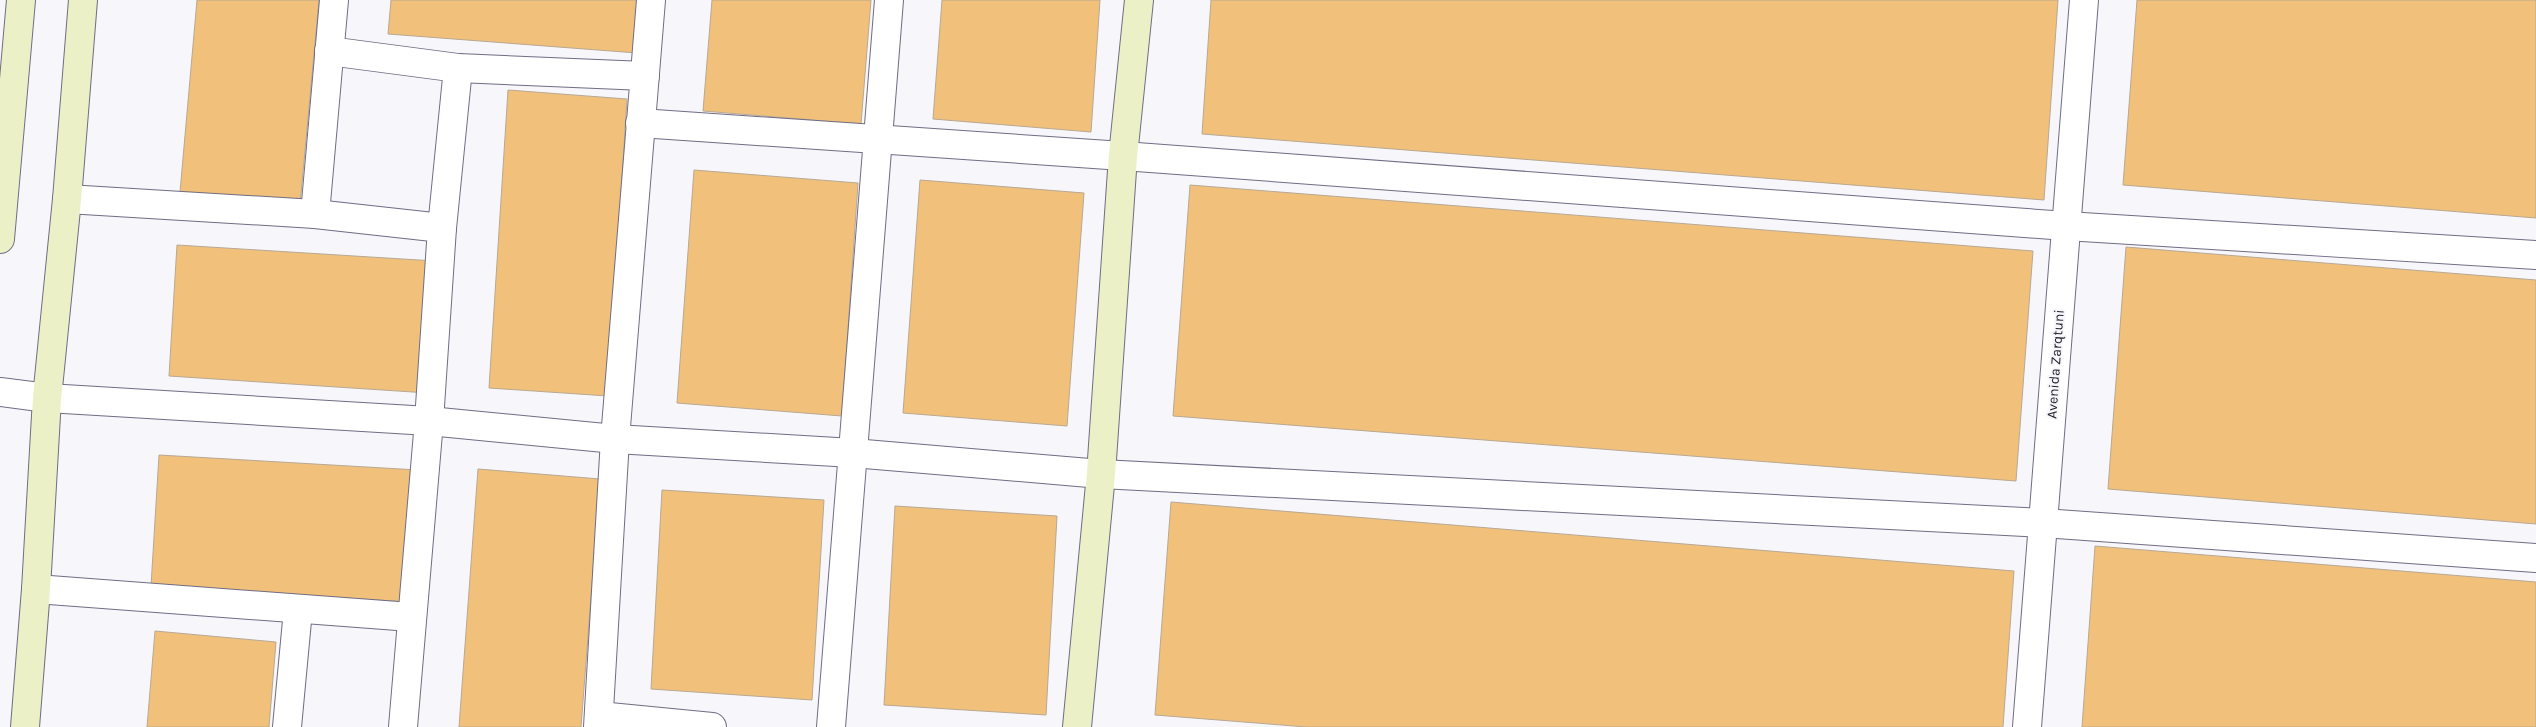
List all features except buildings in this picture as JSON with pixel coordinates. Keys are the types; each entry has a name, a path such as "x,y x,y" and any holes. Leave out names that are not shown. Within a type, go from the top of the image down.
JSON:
{"street":[{"path":"0,239 21,0"},
{"path":"25,727 36,589 47,398 67,199 83,0"},
{"path":"315,214 334,0"},
{"path":"650,0 615,439 598,722 712,727"},
{"path":"831,727 889,0"},
{"path":"1077,727 1101,474 1123,156 1139,0"},
{"name":"Avenida Zarqtuni","path":"2027,727 2084,0"},
{"path":"329,52 458,68 645,76"},
{"path":"403,727 429,421 442,228 458,68"},
{"path":"640,124 1123,156 2066,226 2536,255"},
{"path":"67,199 315,214 442,228"},
{"path":"0,392 47,398 429,421 615,439 853,452 1101,474 2043,523 2536,558"},
{"path":"36,589 411,617"},
{"path":"287,727 298,610"}]}
